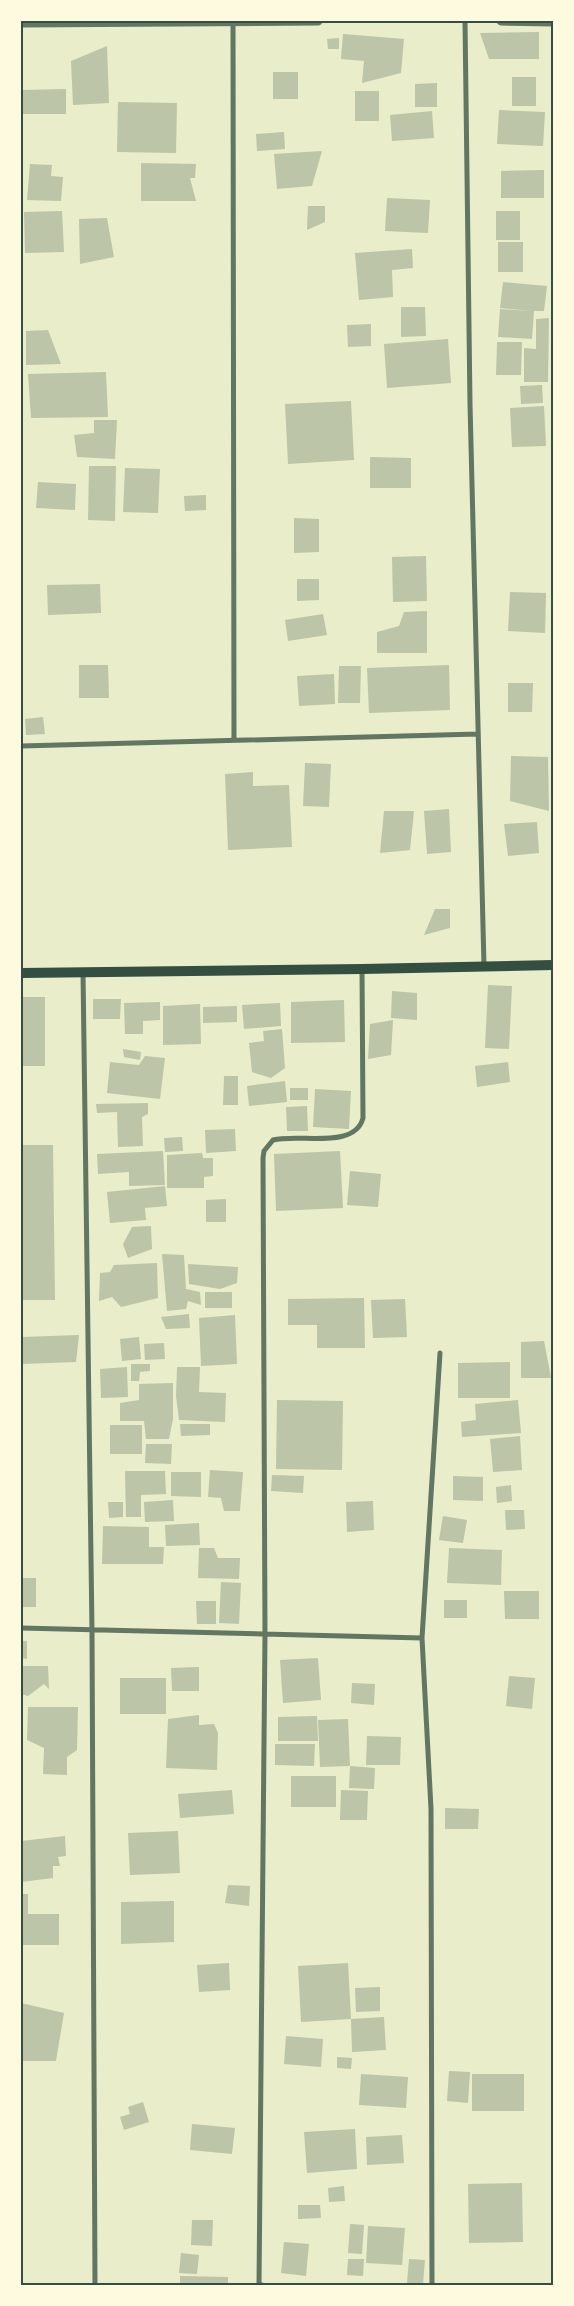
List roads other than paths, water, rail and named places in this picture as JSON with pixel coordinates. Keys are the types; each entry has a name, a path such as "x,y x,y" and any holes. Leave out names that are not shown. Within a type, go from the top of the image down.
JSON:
{"main road":[{"path":"21,973 362,970 553,965"}],"street":[{"path":"21,23 318,21"},
{"path":"465,21 470,404 484,966"},
{"path":"501,21 553,22"},
{"path":"233,22 234,740"},
{"path":"21,746 478,734"},
{"path":"260,2285 265,1634 263,1158 264,1151 272,1140 343,1137 356,1132 361,1126 363,1118 362,970"},
{"path":"83,972 92,1630 95,2285"},
{"path":"432,2285 431,1809 422,1638 440,1352"},
{"path":"21,1628 422,1638"}]}
